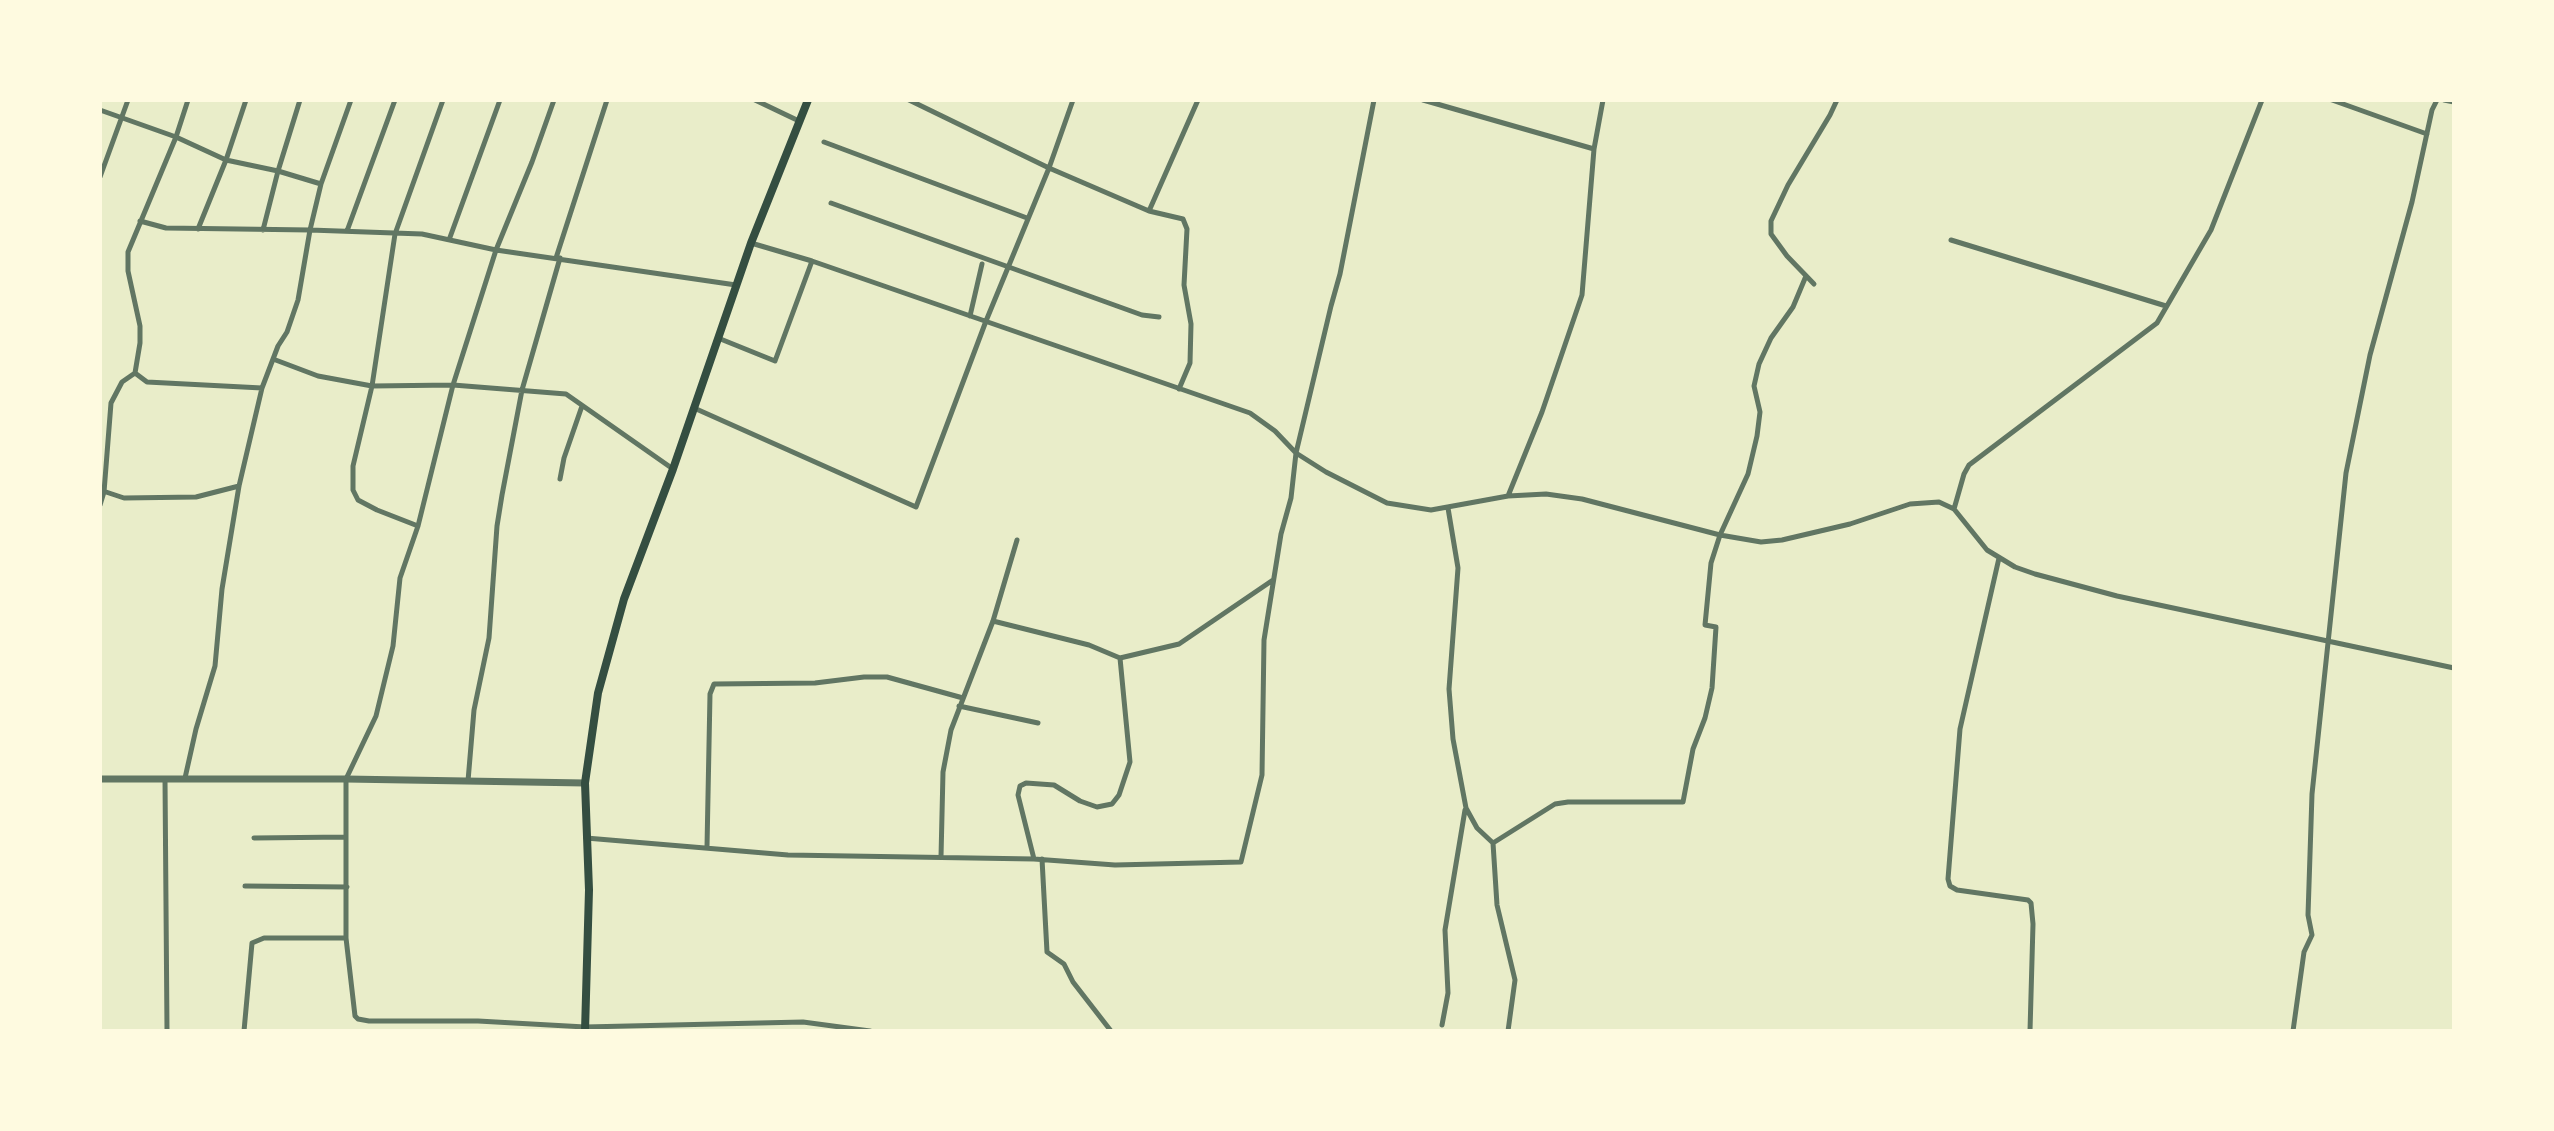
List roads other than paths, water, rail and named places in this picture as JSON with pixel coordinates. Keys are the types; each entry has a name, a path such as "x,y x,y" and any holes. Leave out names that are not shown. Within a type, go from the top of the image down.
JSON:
{"main road":[{"path":"584,1029 589,890 585,783 598,693 624,599 673,469 751,243 808,100"}],"street":[{"path":"100,177 128,100"},
{"path":"100,505 111,403 122,382 135,373 140,343 140,326 128,271 128,252 176,137 188,100"},
{"path":"198,229 226,160 246,100"},
{"path":"263,230 300,100"},
{"path":"186,778 196,729 215,666 222,589 239,486 262,388 287,332 298,299 321,184 351,100"},
{"path":"347,231 395,100"},
{"path":"418,526 358,500 353,490 353,466 372,386 394,234 443,100"},
{"path":"449,240 500,100"},
{"path":"554,100 496,250 453,385 418,526 400,578 393,646 376,716 346,779 346,938 355,1016 369,1021 478,1021 584,1029 803,1022 870,1031"},
{"path":"468,781 474,709 489,638 497,526 522,390 558,258 607,100"},
{"path":"755,100 799,121"},
{"path":"909,100 1049,168 1149,211 1183,219 1187,229 1184,285 1191,324 1191,363 1180,389"},
{"path":"694,408 916,507 1073,100"},
{"path":"1149,211 1198,100"},
{"path":"586,838 788,855 1042,859 1115,864 1241,862 1262,775 1264,640 1281,534 1291,498 1296,453 1340,274 1374,100"},
{"path":"1423,100 1594,149"},
{"path":"1508,496 1542,412 1582,295 1594,149 1603,100"},
{"path":"1814,284 1770,234 1771,221 1836,100"},
{"path":"1954,509 1969,466 2157,323 2211,230 2262,100"},
{"path":"2332,100 2427,134"},
{"path":"2294,1031 2304,952 2312,935 2308,915 2312,793 2346,473 2370,355 2412,202 2432,110 2437,100"},
{"path":"2444,100 2454,102"},
{"path":"100,110 176,137 226,160 321,184"},
{"path":"824,142 1027,218"},
{"path":"831,203 1142,316 1159,317"},
{"path":"140,221 166,228 422,234 496,250 736,285"},
{"path":"1951,240 2166,306"},
{"path":"751,243 812,261 1250,413 1275,431 1296,453 1326,472 1387,503 1432,510 1508,496 1546,494 1582,499 1720,535 1772,542 1850,524 1910,504 1939,502 1954,509 1987,550 2035,574 2117,596 2454,668"},
{"path":"718,338 775,361 812,261"},
{"path":"970,316 982,264"},
{"path":"1493,843 1555,804 1682,802 1693,749 1705,718 1712,688 1716,627 1705,625 1712,563 1720,535 1748,474 1758,436 1760,412 1754,386 1759,364 1771,338 1793,307 1806,276"},
{"path":"273,359 318,376 372,386 453,385 566,394 673,469"},
{"path":"135,373 147,382 262,388"},
{"path":"560,479 564,458 582,405"},
{"path":"102,491 124,498 196,497 239,486"},
{"path":"1448,509 1458,568 1449,703 1457,771 1466,808 1477,828 1493,843 1497,905 1516,980 1508,1031"},
{"path":"941,857 943,772 959,705 993,621 1017,540"},
{"path":"2000,558 1960,729 1948,879 1950,886 1957,890 2031,903 2033,924 2030,1031"},
{"path":"993,621 1089,645 1120,658 1179,644 1273,580"},
{"path":"1034,859 1018,795 1020,786 1026,783 1054,785 1080,801 1097,807 1112,804 1119,795 1130,762 1120,658"},
{"path":"707,847 710,694 714,684 815,683 887,677 963,698"},
{"path":"959,705 1038,723"},
{"path":"100,779 585,783"},
{"path":"165,779 167,1031"},
{"path":"1442,1025 1448,993 1445,929 1466,808"},
{"path":"254,838 346,837"},
{"path":"1042,859 1047,953 1064,964 1073,982 1111,1031"},
{"path":"245,886 347,887"},
{"path":"244,1031 252,943 264,938 346,938"},
{"path":"478,1021 478,1031"}]}
